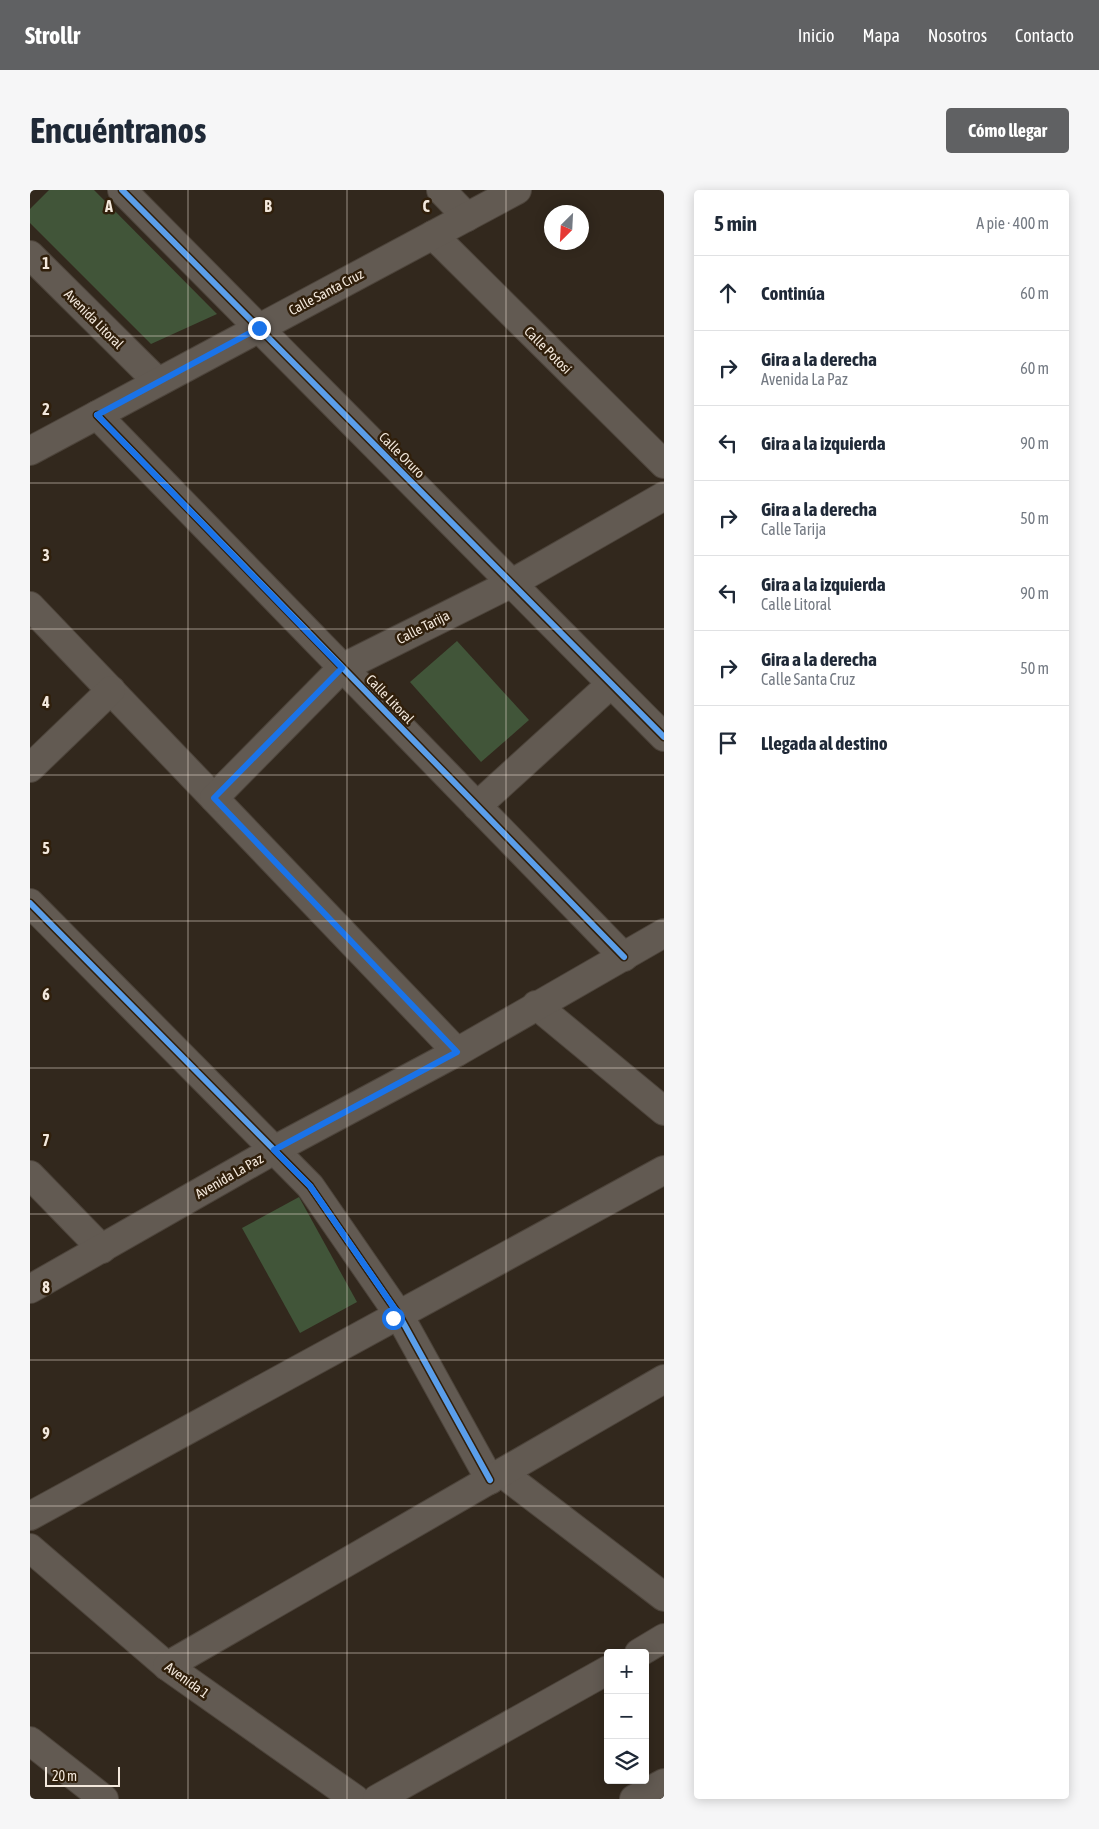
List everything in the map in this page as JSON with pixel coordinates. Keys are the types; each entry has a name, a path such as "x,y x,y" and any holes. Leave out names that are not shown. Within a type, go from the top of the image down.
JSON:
{"street":[{"name":"Calle Oruro","path":"122,190 664,737"},
{"path":"441,190 467,217"},
{"name":"Calle Santa Cruz","path":"30,451 517,190"},
{"name":"Calle Potosi","path":"433,235 664,464"},
{"name":"Avenida Litoral","path":"30,255 158,382"},
{"name":"Calle Litoral","path":"97,415 624,957"},
{"name":"Calle Tarija","path":"214,798 342,668 512,583 664,496"},
{"path":"30,606 457,1052"},
{"path":"477,806 611,684"},
{"path":"30,768 111,690"},
{"path":"30,903 310,1186 399,1315 496,1477 664,1597"},
{"name":"Avenida La Paz","path":"30,1289 274,1150 457,1052 664,933"},
{"path":"536,1005 664,1111"},
{"path":"30,1516 664,1170"},
{"path":"30,1175 102,1249"},
{"path":"167,1666 664,1379"},
{"name":"Avenida 1","path":"30,1548 167,1666 355,1799"},
{"path":"645,1649 664,1638"},
{"path":"378,1799 604,1672"},
{"path":"30,1741 104,1799"},
{"path":"634,1799 664,1783"}],"green space":[{"path":"49,190 94,190 217,314 151,344 30,223 30,209"},
{"path":"457,641 529,720 481,762 410,682"},
{"path":"299,1197 357,1302 300,1333 242,1228"}],"cycle path":[{"path":"122,190 664,737"},
{"path":"97,415 624,957"},
{"path":"30,903 310,1186 399,1315 490,1480"}],"route":[{"path":"259,328 97,415 342,668 214,798 457,1052 274,1150 310,1186 399,1315 393,1318"}]}
